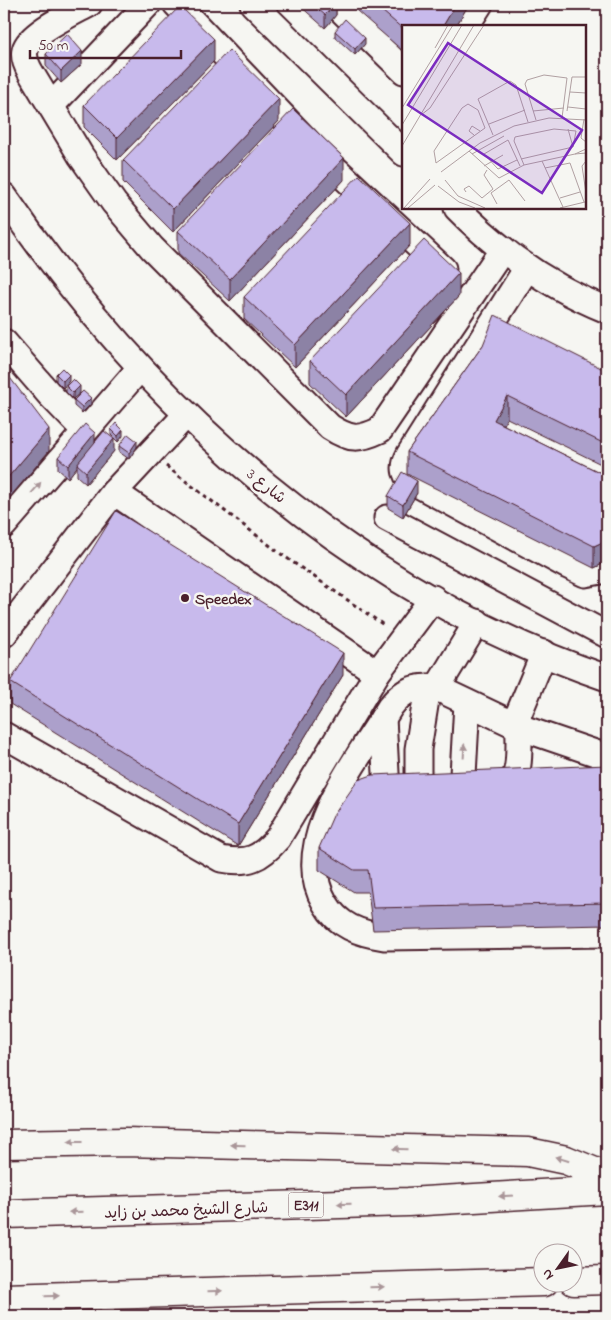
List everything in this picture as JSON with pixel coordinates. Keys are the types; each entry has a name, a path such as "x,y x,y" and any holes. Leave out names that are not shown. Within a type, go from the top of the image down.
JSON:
{"highway":[{"path":"4,1144 125,1142 528,1152 566,1160 607,1177"},
{"name":"شارع الشيخ محمد بن زايد","path":"4,1214 408,1202 607,1190"},
{"path":"584,1281 607,1280"},
{"path":"4,1298 534,1282"}],"street":[{"path":"89,4 30,40 24,50 25,62 103,187 152,248 330,427 344,436 363,438 380,430 503,249"},
{"path":"51,106 148,4"},
{"path":"176,4 317,152 471,294"},
{"path":"253,4 401,143"},
{"path":"335,4 402,69"},
{"path":"467,25 480,4"},
{"name":"شارع 3","path":"4,196 68,285 140,368 186,415 279,496 380,567 433,598 477,622 544,653 607,678"},
{"path":"458,209 527,268 560,288 607,310"},
{"path":"527,268 503,325 405,463 405,472 409,480 568,566 585,574 607,570"},
{"path":"4,342 50,395 85,431"},
{"path":"4,525 140,368"},
{"path":"4,634 114,492 186,415"},
{"path":"114,492 377,673"},
{"path":"387,518 607,635"},
{"path":"4,734 207,852 221,859 237,862 253,859 267,851 278,838 377,673 433,598"},
{"path":"418,790 418,749 432,687 477,622"},
{"path":"467,703 464,780 470,784 507,785 512,782 517,773 516,726 544,653"},
{"path":"596,760 432,687 410,689 398,696 345,777 321,829 316,855 315,875 320,895 330,912 346,926 364,934 384,937 607,934"},
{"path":"383,718 387,791"}],"path":[{"path":"150,454 281,554 404,638"}],"building":[{"path":"312,4 335,4 325,15"},
{"path":"374,4 456,4 444,25 402,25 402,28"},
{"path":"180,6 214,39 117,138 84,105"},
{"path":"345,19 365,38 355,49 335,31"},
{"path":"67,34 82,51 61,71 46,54"},
{"path":"229,50 279,99 173,209 123,160"},
{"path":"293,109 344,158 230,279 178,231"},
{"path":"359,175 410,223 295,345 244,297"},
{"path":"424,240 459,273 346,395 310,361"},
{"path":"495,315 607,371 607,445 507,396 494,420 607,476 607,540 594,546 407,452 483,345"},
{"path":"62,368 69,375 63,381 56,374"},
{"path":"4,370 49,429 4,482"},
{"path":"73,379 80,386 73,393 66,386"},
{"path":"83,391 91,398 82,407 74,400"},
{"path":"116,423 123,430 118,436 111,429"},
{"path":"85,424 95,433 68,466 58,457"},
{"path":"104,431 114,439 86,472 77,464"},
{"path":"128,434 137,441 129,453 119,446"},
{"path":"402,472 417,481 403,505 388,496"},
{"path":"116,511 343,653 238,824 10,682"},
{"path":"607,765 607,903 373,908 368,870 354,870 319,848 333,816 358,780 372,775"}],"place":[{"name":"Speedex","path":"185,598"}]}
